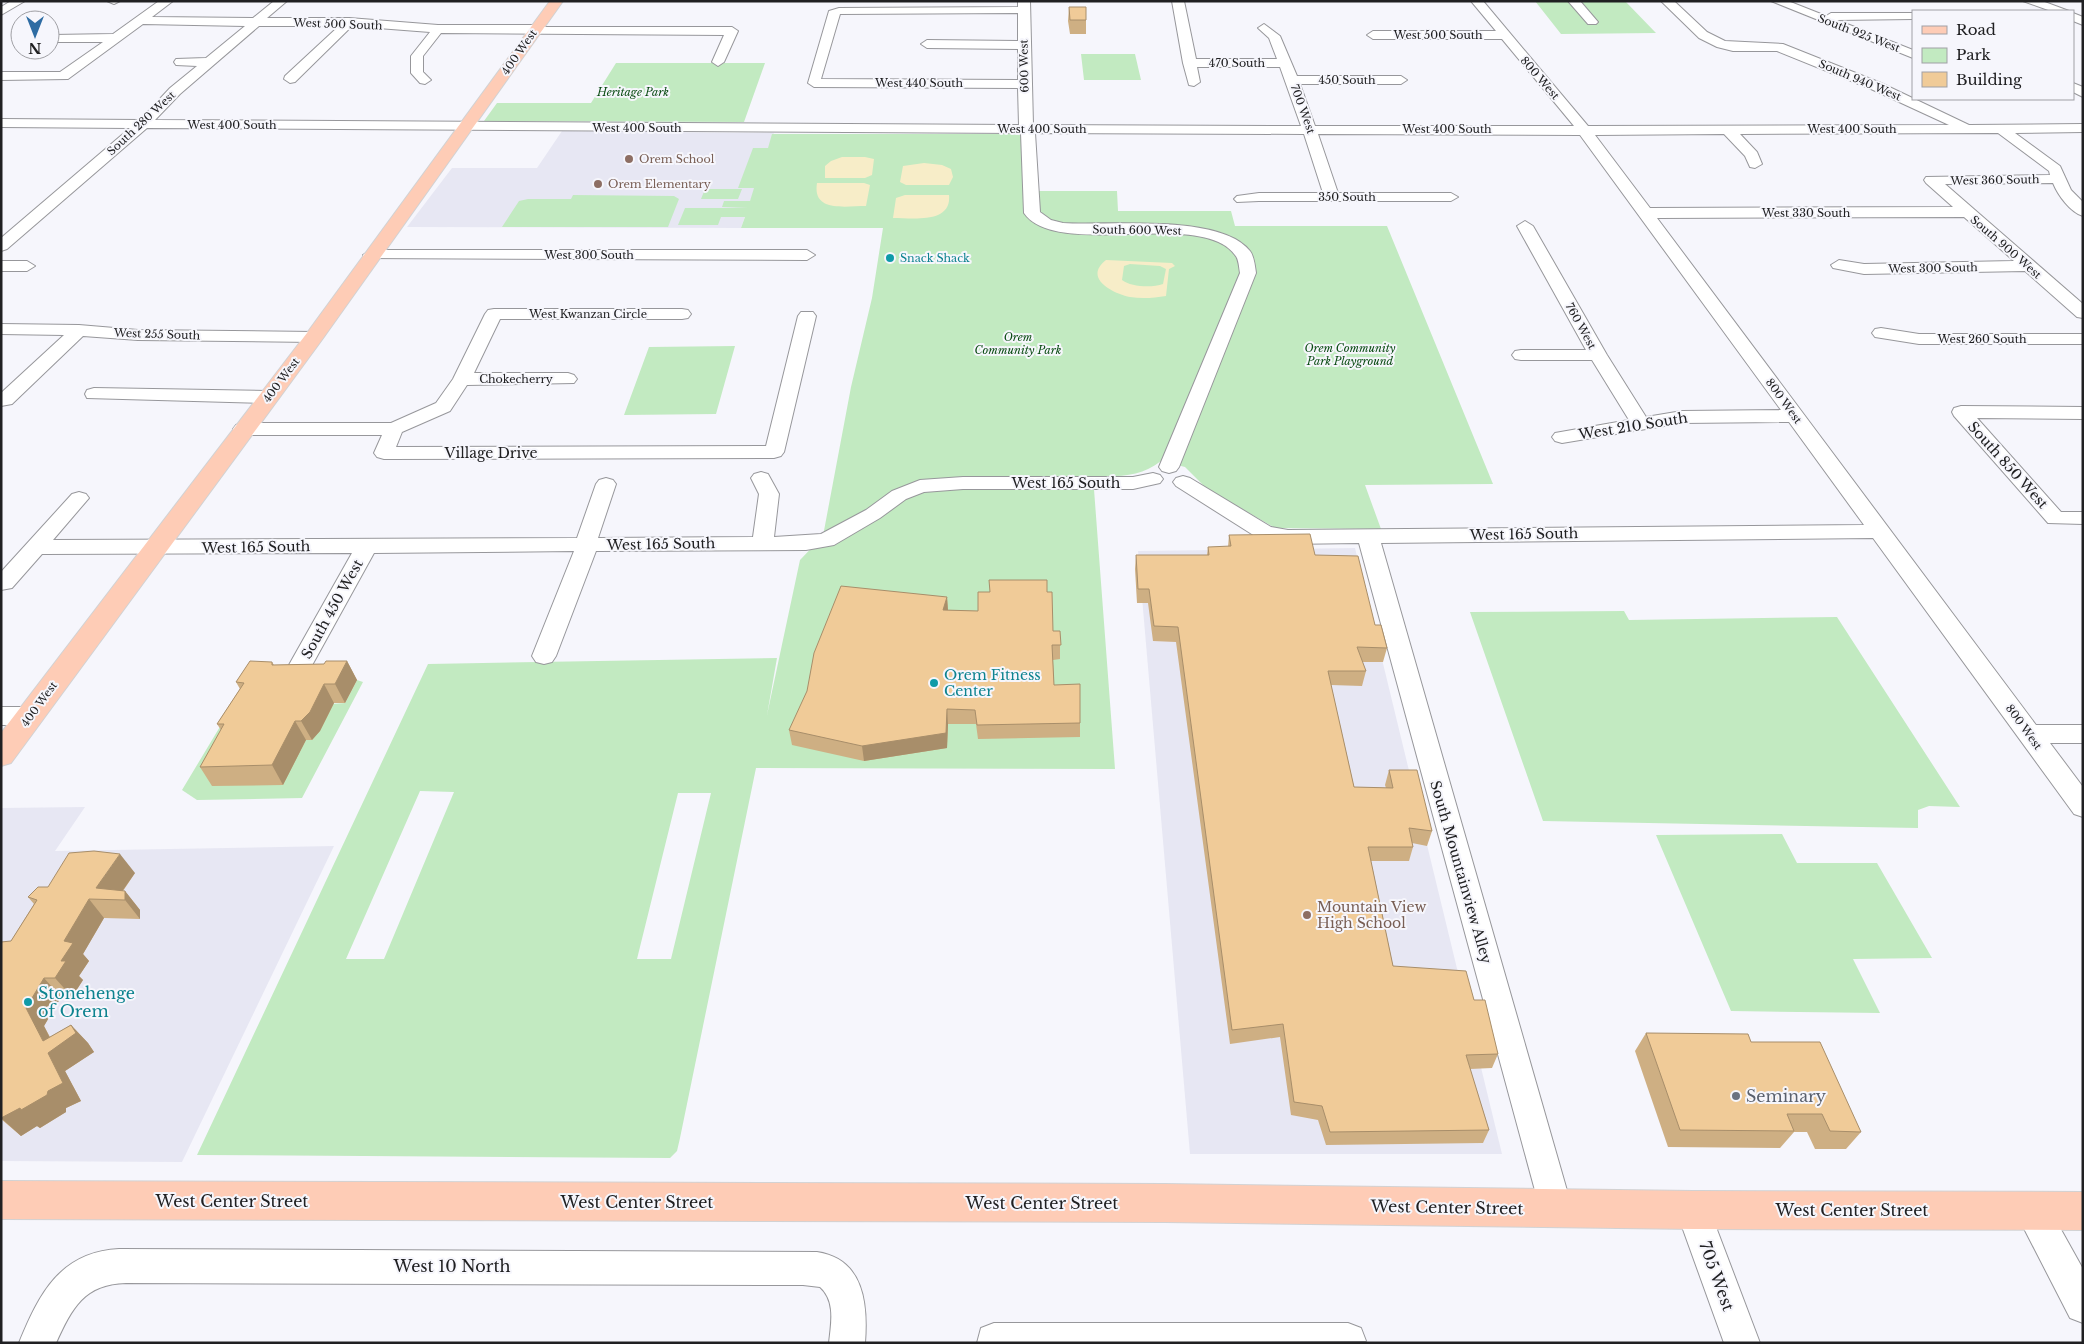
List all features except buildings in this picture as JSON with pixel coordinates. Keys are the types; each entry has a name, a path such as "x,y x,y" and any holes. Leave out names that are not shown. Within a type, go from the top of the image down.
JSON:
{"main road":[{"name":"400 West","path":"1,755 154,548 314,337 371,255 467,127 557,1"},
{"name":"West Center Street","path":"1,1200 1174,1203 1693,1210 2083,1211"}],"street":[{"path":"1,12 19,1"},
{"path":"1,76 63,76 167,1"},
{"name":"South 280 West","path":"1,246 143,124 176,91 282,1"},
{"path":"1178,1 1194,82"},
{"name":"800 West","path":"1477,1 1584,130 2083,807"},
{"path":"1574,1 1592,22"},
{"name":"South 940 West","path":"1667,1 1703,35 1733,47 1779,47 1884,90 1967,128"},
{"name":"South 925 West","path":"1777,1 1912,54"},
{"path":"2029,1 2060,10"},
{"name":"West 440 South","path":"1024,5 838,10 833,13 814,83 1024,84"},
{"name":"600 West","path":"1024,5 1024,122 1028,129"},
{"path":"1782,16 1803,11"},
{"path":"1817,17 1912,16"},
{"name":"West 500 South","path":"141,20 349,22 438,29 732,32 718,62"},
{"path":"290,79 349,22"},
{"name":"700 West","path":"1264,28 1274,36 1292,80 1310,128 1332,197"},
{"path":"425,80 417,73 418,56 438,29"},
{"path":"632,43 638,32"},
{"name":"West 500 South","path":"1373,35 1504,35"},
{"path":"60,38 116,38"},
{"path":"926,44 1024,45"},
{"path":"180,62 210,62"},
{"name":"470 South","path":"1189,63 1284,63"},
{"name":"450 South","path":"1292,80 1402,80"},
{"name":"West 400 South","path":"1,124 1028,129 1728,130 2083,128"},
{"path":"2000,128 2055,169 2064,192 2083,211"},
{"name":"South 600 West","path":"1028,129 1030,210 1038,219 1049,225 1071,229 1175,229 1199,232 1212,235 1237,246 1248,260 1248,273 1168,476"},
{"path":"1728,130 1752,155 1755,164"},
{"name":"West 360 South","path":"1931,180 2060,179"},
{"name":"South 900 West","path":"1931,180 2027,266 2083,313"},
{"name":"350 South","path":"1242,199 1259,197 1451,197"},
{"name":"West 330 South","path":"1645,213 1966,212"},
{"name":"760 West","path":"1525,226 1598,354 1641,424"},
{"name":"West 300 South","path":"371,255 807,255"},
{"name":"West 300 South","path":"1839,265 1864,269 2027,266"},
{"path":"1,266 27,266"},
{"name":"West Kwanzan Circle","path":"462,379 494,314 682,314"},
{"name":"Village Drive","path":"394,429 384,453 774,452 807,316"},
{"name":"West 255 South","path":"1,330 79,330 138,335 314,337"},
{"path":"3,400 79,330"},
{"name":"West 260 South","path":"1881,333 1918,339 2083,339"},
{"path":"1521,355 1598,354"},
{"name":"Chokecherry","path":"394,429 442,408 462,379 568,379"},
{"path":"94,394 268,397"},
{"name":"South 850 West","path":"2083,412 1961,412 2055,518 2083,518"},
{"name":"West 210 South","path":"1562,437 1682,417 1795,416"},
{"path":"244,429 394,429"},
{"name":"West 165 South","path":"35,547 585,545 763,543 826,540 873,514 898,496 920,486 963,483 1133,483 1168,476 1265,533 1288,537 1880,531"},
{"path":"761,478 769,494 763,543"},
{"path":"544,656 585,555 585,545 606,484"},
{"path":"3,583 79,498"},
{"name":"South Mountainview Alley","path":"1368,536 1555,1208"},
{"name":"South 450 West","path":"297,672 368,546"},
{"path":"1,716 30,716"},
{"path":"2030,734 2083,734"},
{"name":"705 West","path":"1693,1210 1742,1343"},
{"path":"2032,1211 2083,1305"},
{"name":"West 10 North","path":"37,1343 55,1307 78,1278 101,1268 146,1266 803,1268 829,1272 843,1285 850,1310 847,1343"},
{"path":"994,1341 1348,1341"}],"shaded area":[{"name":"Orem Elementary","path":"562,131 774,133 741,228 407,227 452,168 537,168"},
{"name":"Mountain View High School","path":"1355,548 1502,1154 1190,1154 1138,551"},
{"path":"85,807 55,851 334,846 182,1162 1,1161 1,808"}],"green space":[{"path":"1535,1 1625,1 1656,33 1561,34"},
{"path":"1081,54 1135,54 1141,80 1084,80"},
{"name":"Heritage Park","path":"616,63 765,63 744,122 484,121 497,103 591,103"},
{"path":"772,134 1028,134 1037,191 1117,191 1118,211 1231,211 1235,226 1387,226 1493,484 1365,485 1381,529 1275,528 1206,488 1185,467 1161,461 1145,470 1129,475 1093,476 1115,769 756,768 680,1138 677,1151 670,1158 197,1155 428,664 777,658 767,715 800,560 823,536 851,387 872,298 883,228 741,228 745,217 721,217 718,225 678,225 685,208 748,208 722,207 724,201 750,201 754,188 738,188 753,148 768,148","holes":["420,791 454,792 384,959 346,959","678,793 711,793 671,959 637,959"]},
{"path":"705,189 742,189 738,199 701,199"},
{"path":"573,195 674,196 679,199 668,227 502,227 519,201 528,199 571,199"},
{"path":"735,346 716,414 624,415 649,347"},
{"path":"1624,611 1629,620 1837,617 1960,807 1929,806 1918,810 1918,828 1543,821 1470,612"},
{"path":"248,680 306,740 312,740 330,704 345,703 357,680 363,682 302,798 197,800 182,790"},
{"path":"1782,834 1797,863 1877,863 1932,958 1853,959 1880,1013 1731,1011 1656,835"}],"sand":[{"path":"842,157 874,159 872,175 865,178 825,178 825,166 831,161"},
{"path":"924,163 942,165 951,169 953,177 949,185 906,185 900,182 903,166"},
{"path":"817,183 864,183 870,185 866,206 840,207 825,203 817,193"},
{"path":"905,195 949,195 948,204 944,211 938,215 920,218 893,218 896,198"},
{"path":"1106,260 1172,263 1175,266 1169,269 1166,296 1152,298 1130,297 1108,288 1099,279 1100,267","holes":["1130,264 1160,266 1166,269 1163,284 1142,286 1122,280 1124,266"]}],"place":[{"name":"Orem School","path":"629,159"},
{"name":"Orem Elementary","path":"598,184"},
{"name":"Snack Shack","path":"890,258"},
{"name":"Orem Fitness Center","path":"934,683"},
{"name":"Mountain View High School","path":"1307,915"},
{"name":"Stonehenge of Orem","path":"28,1002"},
{"name":"Seminary","path":"1736,1096"}],"park label":[{"name":"Orem Community Park","path":"1018,343"},
{"name":"Orem Community Park Playground","path":"1350,354"}]}
